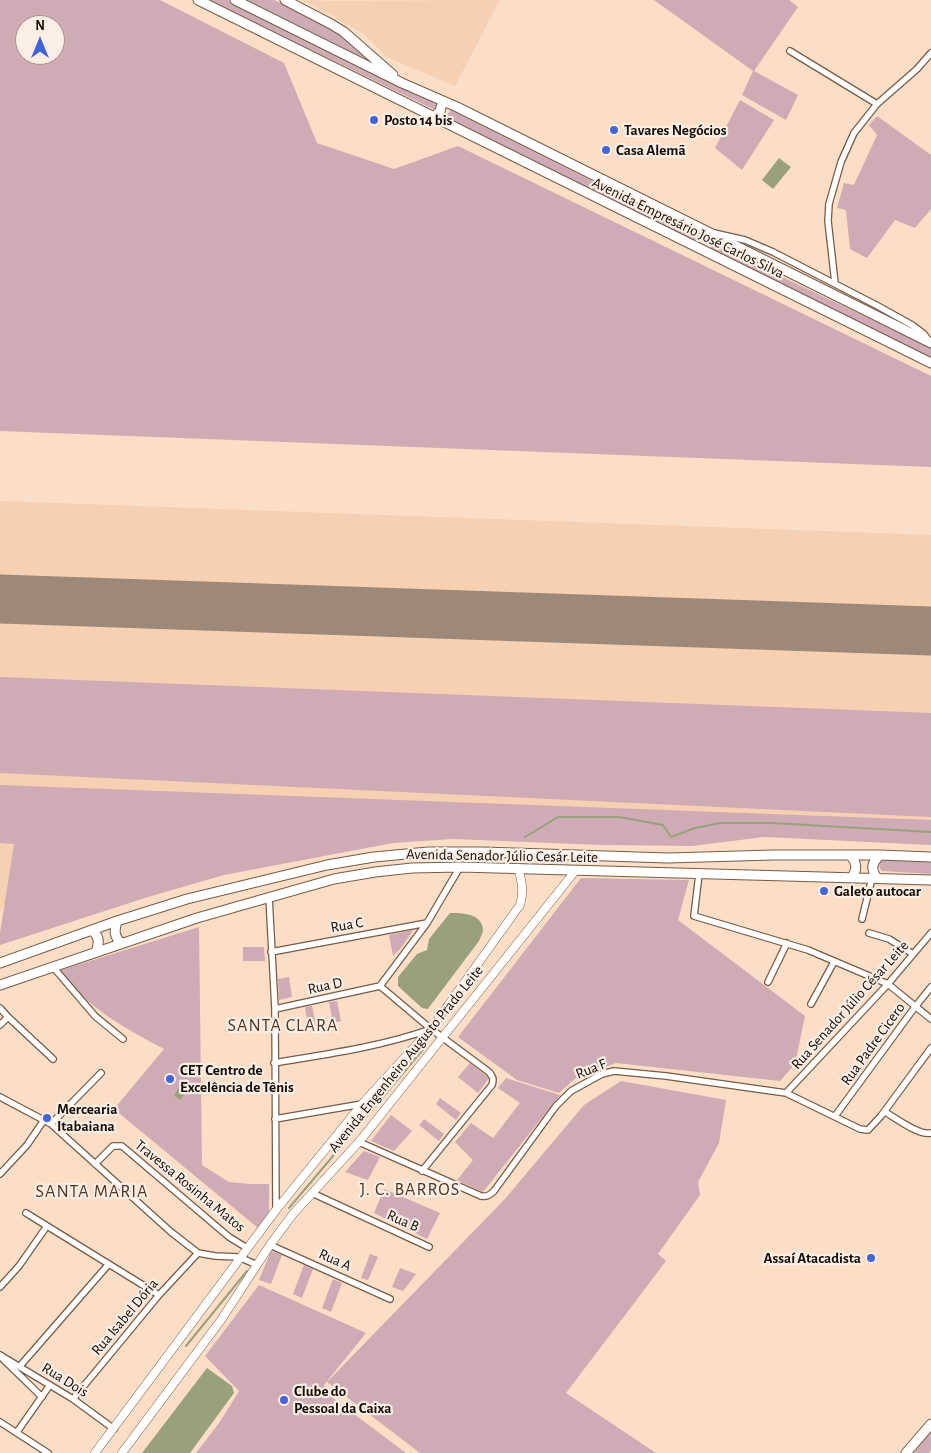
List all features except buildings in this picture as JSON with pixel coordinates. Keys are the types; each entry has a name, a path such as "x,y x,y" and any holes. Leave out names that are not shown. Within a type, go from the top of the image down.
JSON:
{"main road":[{"name":"Avenida Empresário José Carlos Silva","path":"198,0 931,363"},
{"name":"Avenida Empresário José Carlos Silva","path":"235,0 931,343"},
{"name":"Avenida Empresário José Carlos Silva","path":"287,0 344,32 402,83"},
{"path":"434,117 440,111 443,101"},
{"path":"702,250 709,234"},
{"name":"Avenida Senador Júlio Cesár Leite","path":"0,963 117,921 187,899 327,865 374,858 428,852 668,858 773,855 931,857"},
{"path":"850,855 854,860 856,870 850,878"},
{"path":"875,878 872,868 873,863 880,855"},
{"name":"Avenida Senador Júlio Cesár Leite","path":"0,985 197,918 334,879 375,872 412,868 460,867 931,880"},
{"path":"117,921 114,934 121,943"},
{"path":"93,931 99,940 96,952"},
{"path":"906,1453 931,1424"}],"street":[{"path":"790,51 877,104"},
{"path":"835,284 828,221 829,204 841,162 854,133 877,104 917,69 931,53"},
{"path":"709,234 716,233 746,240 795,263 912,325 924,334 931,343"},
{"path":"789,273 795,263"},
{"path":"359,1142 422,1171 494,1081 493,1076 489,1072 430,1029 380,986 427,923 460,867"},
{"name":"Avenida Engenheiro Augusto Prado Leite","path":"95,1453 276,1210 362,1104 430,1029 520,905 523,888 518,868"},
{"name":"Avenida Engenheiro Augusto Prado Leite","path":"122,1453 221,1320 292,1214 359,1142 576,870"},
{"path":"699,874 694,916 787,942 888,984 931,1019"},
{"path":"862,919 875,878"},
{"path":"269,897 275,1009 276,1210"},
{"name":"Rua C","path":"272,952 427,923"},
{"path":"869,933 890,938 913,954"},
{"name":"Rua Senador Júlio César Leite","path":"786,1094 888,984 931,933"},
{"path":"768,982 787,942"},
{"path":"811,1004 834,962"},
{"path":"53,966 96,1016 123,1039"},
{"name":"Rua D","path":"275,1009 380,986"},
{"name":"Rua Padre Cicero","path":"835,1116 931,987"},
{"path":"0,1008 53,1059"},
{"path":"0,1025 8,1017"},
{"path":"274,1063 368,1047 402,1039 430,1029"},
{"path":"931,1048 885,1112 920,1133 931,1133"},
{"name":"Rua F","path":"422,1171 486,1197 494,1191 556,1106 571,1091 602,1074 614,1071 786,1094 860,1129 868,1130 885,1112"},
{"path":"51,1124 101,1074"},
{"path":"0,1097 51,1124 171,1232 198,1253 240,1257 257,1265"},
{"path":"275,1119 362,1104"},
{"path":"0,1174 27,1145 44,1120"},
{"name":"Travessa Rosinha Matos","path":"95,1164 113,1146 122,1146 229,1237 247,1248"},
{"name":"Rua B","path":"312,1194 429,1247"},
{"path":"26,1213 159,1295"},
{"path":"0,1287 47,1226"},
{"name":"Rua A","path":"270,1245 390,1299"},
{"name":"Rua Isabel Dória","path":"73,1399 159,1295 198,1253"},
{"path":"20,1366 108,1264"},
{"name":"Rua Dois","path":"0,1355 73,1399 114,1429"},
{"name":"Rua Dois","path":"0,1355 42,1397"},
{"path":"16,1432 50,1386"},
{"path":"0,1422 48,1453"}],"shaded area":[{"path":"0,0 160,0 284,63 317,143 394,169 458,146 931,376 931,467 0,431"},
{"path":"208,0 228,0 438,104 435,110"},
{"path":"247,0 274,0 331,28 376,64"},
{"path":"303,0 500,0 455,86 387,57 364,34"},
{"path":"654,0 789,0 798,7 754,71 798,95 786,120 742,95 753,71"},
{"path":"740,100 774,120 742,170 715,148"},
{"path":"451,110 702,236 699,244 445,117"},
{"path":"877,116 931,155 931,209 915,228 895,220 867,258 850,249 846,210 837,208 844,183 854,185 877,135 869,125"},
{"path":"779,158 791,167 773,189 762,180"},
{"path":"713,244 931,348 931,359 710,249"},
{"path":"0,501 931,535 931,839 54,806 0,913"},
{"path":"0,677 931,713 931,817 0,773"},
{"path":"0,785 931,820 931,845 764,837 692,846 601,845 453,839 393,843 224,875 148,897 0,945 0,933 14,844 0,843"},
{"path":"884,859 931,860 931,874 882,871 879,867"},
{"path":"581,878 689,880 678,920 805,1016 795,1064 780,1081 616,1063 578,1076 559,1093 517,1080 458,1037"},
{"path":"450,913 475,917 482,924 483,933 428,1009 422,1008 398,986 398,977 417,954 427,950 429,939"},
{"name":"CET Centro de Excelência de Tênis","path":"199,927 202,1165 229,1182 269,1184 269,1212 258,1228 114,1109 164,1049 107,1016 82,995 61,970"},
{"path":"413,930 401,948 393,956 389,935"},
{"path":"243,947 264,947 265,961 243,961"},
{"path":"289,977 292,997 279,1000 278,979"},
{"path":"337,1001 341,1021 333,1023 329,1002"},
{"path":"312,1006 316,1026 308,1028 305,1007"},
{"path":"470,1063 489,1078 478,1093 458,1077"},
{"path":"506,1078 560,1095 483,1192 457,1180 473,1160 455,1142 471,1123 493,1138 520,1103 498,1088"},
{"path":"621,1081 726,1100 719,1143 698,1182 700,1195 658,1254 666,1261 566,1393 656,1453 420,1453 327,1382 504,1200 584,1105"},
{"path":"183,1083 189,1088 180,1100 174,1095"},
{"path":"440,1098 461,1113 456,1120 436,1104"},
{"path":"391,1115 412,1131 394,1151 371,1141"},
{"path":"424,1119 444,1134 439,1141 419,1125"},
{"path":"364,1151 380,1157 368,1180 345,1172"},
{"path":"384,1189 440,1213 427,1239 374,1213"},
{"path":"271,1251 282,1255 271,1284 259,1280"},
{"path":"370,1254 378,1257 368,1280 361,1278"},
{"path":"304,1265 313,1269 302,1298 293,1294"},
{"path":"400,1268 416,1274 403,1291 392,1287"},
{"path":"333,1279 342,1283 331,1312 322,1308"},
{"path":"259,1285 366,1333 324,1385 326,1393 406,1453 196,1453 219,1423 239,1391 205,1356"},
{"path":"207,1368 232,1386 234,1393 190,1453 142,1453"},
{"path":"931,1431 931,1449 929,1453 914,1453"}],"waterway":[{"path":"525,837 558,817 619,817 663,825 671,837 695,828 720,823 772,823 931,832"},
{"path":"289,1208 426,1046"},
{"path":"186,1346 247,1271"}],"taxiway":[{"path":"920,630 931,632"}],"runway":[{"path":"0,599 931,631"}],"place":[{"name":"Posto 14 bis","path":"374,120"},
{"name":"Tavares Negócios","path":"614,130"},
{"name":"Casa Alemã","path":"606,150"},
{"name":"Galeto autocar","path":"824,891"},
{"name":"CET Centro de Excelência de Tênis","path":"170,1079"},
{"name":"Mercearia Itabaiana","path":"47,1118"},
{"name":"Assaí Atacadista","path":"871,1258"},
{"name":"Clube do Pessoal da Caixa","path":"284,1400"}],"district":[{"name":"SANTA CLARA","path":"283,1026"},
{"name":"J. C. BARROS","path":"410,1190"},
{"name":"SANTA MARIA","path":"92,1192"}]}
